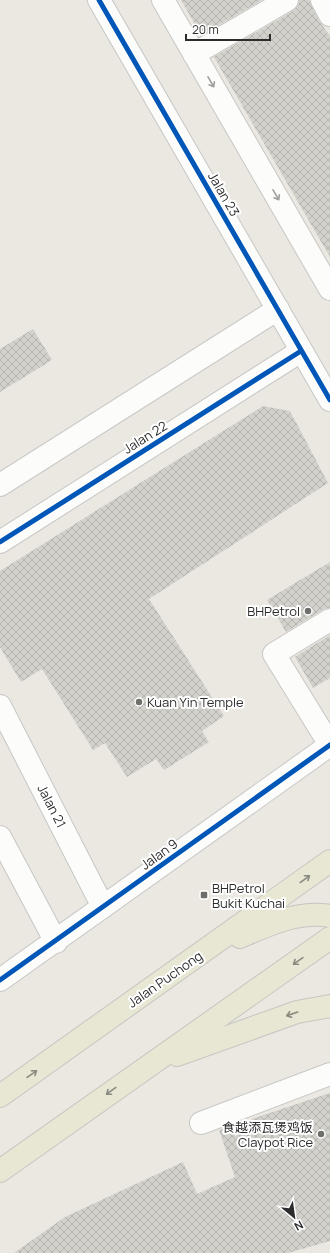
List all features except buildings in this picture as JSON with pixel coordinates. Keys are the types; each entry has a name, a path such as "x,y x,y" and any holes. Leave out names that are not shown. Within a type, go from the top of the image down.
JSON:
{"main road":[{"name":"Jalan Puchong","path":"0,1096 206,951 330,861"},
{"path":"206,951 272,923 295,917 330,916"},
{"path":"0,1171 135,1074 330,938"},
{"path":"135,1074 187,1050 297,1012 330,1006"}],"street":[{"name":"Jalan 23","path":"99,0 330,400"},
{"path":"163,0 330,289"},
{"path":"194,54 287,0"},
{"path":"322,0 330,15"},
{"path":"0,485 278,309"},
{"name":"Jalan 22","path":"0,542 301,350"},
{"path":"330,620 274,654 330,745"},
{"name":"Jalan 21","path":"0,706 103,907"},
{"name":"Jalan 9","path":"0,980 56,942 330,745"},
{"path":"0,838 56,942"},
{"path":"201,1123 330,1074"}],"cycle path":[{"path":"99,0 330,400"},
{"path":"0,542 301,351"},
{"path":"0,980 330,745"}],"place":[{"name":"BHPetrol","path":"308,611"},
{"name":"Kuan Yin Temple","path":"139,702"},
{"name":"BHPetrol Bukit Kuchai","path":"204,895"},
{"name":"食越添瓦煲鸡饭 Claypot Rice","path":"321,1134"}]}
